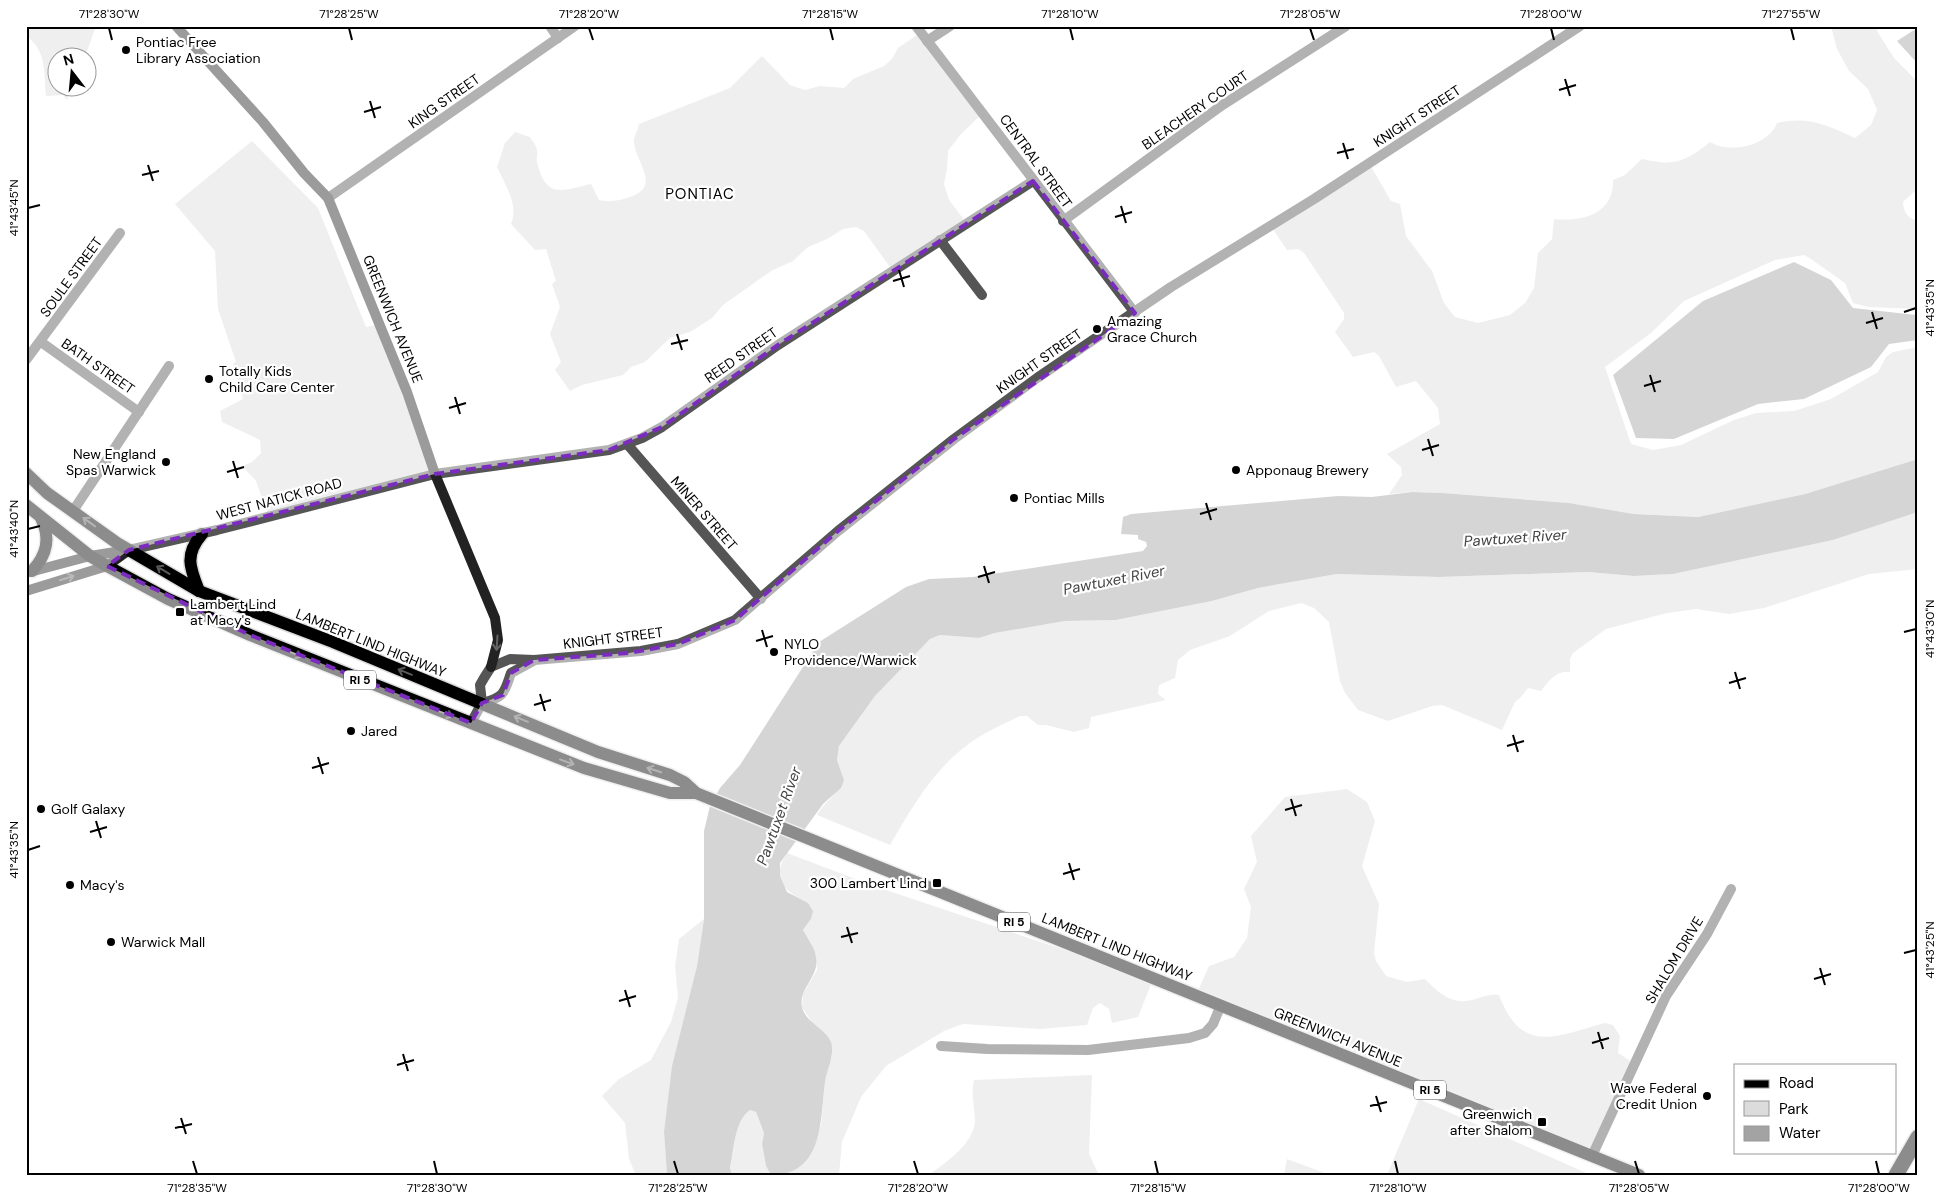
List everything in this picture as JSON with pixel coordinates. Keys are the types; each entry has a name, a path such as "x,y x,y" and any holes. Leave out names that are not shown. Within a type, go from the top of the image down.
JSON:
{"highway":[{"path":"1896,1175 1918,1137"}],"main road":[{"name":"LAMBERT LIND HIGHWAY","path":"26,473 47,493 117,543 199,591 333,642 598,752 670,775 684,782 696,793 1221,1005"},
{"name":"LAMBERT LIND HIGHWAY","path":"26,505 90,556 168,599 250,635 584,768 670,793 696,793"},
{"path":"29,572 43,560 47,530 40,516"},
{"path":"199,591 191,571 190,557 193,544 202,534"},
{"name":"GREENWICH AVENUE","path":"1221,1005 1639,1175"}],"street":[{"name":"GREENWICH AVENUE","path":"176,26 263,122 304,173 328,198 407,392 435,474 495,618 498,640 491,667"},
{"path":"550,26 558,38"},
{"name":"KING STREET","path":"328,198 575,26"},
{"name":"CENTRAL STREET","path":"916,26 1135,313"},
{"path":"927,41 950,26"},
{"name":"BLEACHERY COURT","path":"1063,221 1220,106 1346,26"},
{"name":"KNIGHT STREET","path":"491,667 510,659 534,660 629,653 678,644 735,620 838,531 954,439 1037,378 1171,288 1314,199 1580,26"},
{"name":"REED STREET","path":"435,474 609,450 627,444 662,427 778,345 1034,181"},
{"name":"SOULE STREET","path":"26,360 120,233"},
{"path":"940,240 982,295"},
{"name":"BATH STREET","path":"41,342 139,412"},
{"path":"73,511 169,366"},
{"name":"MINER STREET","path":"627,444 761,599"},
{"name":"WEST NATICK ROAD","path":"29,572 90,556 129,550 202,534 435,474"},
{"name":"WEST NATICK ROAD","path":"26,591 108,566 129,550"},
{"name":"KNIGHT STREET","path":"482,704 498,699 503,695 511,672 534,660"},
{"path":"471,723 482,704 480,686 491,667"},
{"name":"SHALOM DRIVE","path":"1592,1156 1666,996 1707,934 1731,889"},
{"path":"941,1046 987,1049 1088,1050 1188,1038 1205,1033 1213,1024 1221,1005"}],"highlighted area":[{"path":"1033,181 1135,313 954,439 838,531 735,620 678,644 629,653 534,660 511,673 503,695 482,703 471,723 250,635 107,566 129,550 435,474 609,450 662,427 778,345"}],"green space":[{"path":"26,26 96,26 88,48 48,48 48,96 46,96 41,55 38,48 26,36"},
{"path":"1831,26 1880,26 1877,31 1894,58 1918,82 1918,188 1903,202 1907,214 1918,221 1918,309 1868,307 1853,303 1845,283 1804,255 1775,260 1684,301 1651,333 1605,367 1631,444 1653,450 1681,445 1734,420 1756,413 1794,411 1831,399 1878,372 1886,357 1893,352 1918,347 1918,459 1805,494 1698,517 1634,514 1569,503 1443,493 1412,492 1389,494 1402,475 1401,467 1387,454 1440,424 1438,408 1416,381 1396,387 1379,356 1374,352 1353,357 1335,332 1344,319 1344,313 1304,253 1298,249 1287,250 1270,225 1369,163 1391,201 1400,204 1406,236 1432,271 1444,303 1455,317 1478,323 1510,315 1525,303 1534,288 1538,253 1552,239 1554,219 1576,219 1595,213 1608,201 1612,192 1613,180 1625,175 1642,159 1662,162 1678,161 1693,154 1710,142 1718,146 1748,146 1766,137 1777,123 1788,121 1817,123 1855,138 1871,125 1877,110 1868,89 1849,71 1837,49"},
{"path":"920,33 984,112 961,134 948,151 944,184 949,200 965,221 892,270 864,231 856,227 843,229 827,239 808,247 793,261 771,271 723,305 712,318 690,332 670,338 645,362 631,367 623,375 582,385 570,391 555,370 561,362 550,334 560,307 552,284 556,281 546,249 535,250 511,224 513,217 512,202 497,167 505,143 515,132 530,137 537,149 537,161 541,174 550,187 556,190 563,190 591,184 599,200 611,201 622,199 640,192 645,186 646,179 637,155 634,139 639,124 730,88 762,56 790,85 805,90 820,86 844,88 853,79 884,66 892,59 898,48"},
{"path":"252,141 318,208 366,327 379,324 435,473 270,521 256,481 242,466 252,462 261,453 260,440 222,422 220,411 243,399 233,363 236,362 218,309 215,251 175,204"},
{"path":"1918,512 1918,569 1869,574 1764,608 1729,614 1696,609 1667,613 1606,629 1573,653 1570,659 1570,672 1557,675 1541,691 1528,688 1515,702 1502,730 1442,705 1432,706 1388,721 1358,710 1345,693 1340,681 1329,622 1314,608 1301,603 1269,611 1230,636 1190,650 1178,660 1175,678 1159,685 1158,694 1166,700 1091,717 1089,728 1074,732 1046,725 1038,725 1027,716 1020,716 984,734 964,747 939,772 908,814 890,845 817,815 844,780 837,760 839,746 875,696 930,639 940,635 979,638 995,633 1065,621 1117,620 1212,601 1258,588 1337,574 1439,577 1588,572 1634,576 1673,574 1833,540"},
{"path":"1347,789 1367,802 1375,821 1362,866 1379,904 1374,953 1376,961 1386,976 1407,982 1425,979 1446,997 1458,1001 1499,995 1508,1014 1518,1027 1530,1034 1542,1037 1571,1033 1605,1023 1613,1025 1620,1036 1618,1053 1638,1066 1593,1154 1196,995 1209,966 1234,957 1247,938 1251,907 1244,889 1257,862 1251,836 1285,797"},
{"path":"787,853 874,886 1133,973 1152,982 1138,1017 1112,1023 1109,1009 1100,1003 1093,1008 1087,1025 1040,1029 963,1024 944,1031 886,1066 861,1097 842,1142 839,1175 784,1175 804,1163 821,1125 825,1080 832,1056 830,1040 812,1022 802,1007 803,994 817,970 816,956 803,930 811,919 808,903 787,889 782,884 780,878 782,862"},
{"path":"704,919 697,966 664,1132 667,1175 636,1175 629,1159 625,1123 602,1096 619,1079 651,1060 671,1022 678,998 675,966 679,939"},
{"path":"1092,1075 1089,1154 1099,1175 929,1175 959,1151 971,1136 975,1119 974,1080"},
{"path":"1419,1099 1591,1175 1387,1175"},
{"path":"750,1110 756,1112 764,1133 762,1144 766,1166 771,1175 732,1175 730,1169 738,1129 741,1121"},
{"path":"1287,1159 1330,1175 1284,1175"}],"water":[{"path":"1914,30 1918,31 1918,64 1897,41"},
{"path":"1794,262 1831,280 1853,308 1916,315 1918,340 1889,344 1871,367 1804,399 1758,404 1674,439 1636,438 1613,375 1703,301"},
{"name":"Pawtuxet River","path":"1918,459 1918,512 1833,540 1673,574 1634,576 1588,572 1439,577 1337,574 1258,588 1212,601 1116,620 1065,621 995,633 979,638 940,635 930,639 875,696 839,746 837,760 844,780 841,788 823,804 780,863 780,876 787,892 808,903 813,911 811,919 803,930 814,950 816,964 803,994 802,1007 807,1017 828,1037 832,1047 825,1082 820,1128 810,1156 801,1166 788,1173 771,1175 766,1166 762,1144 764,1133 756,1112 750,1110 741,1121 738,1129 730,1168 732,1175 667,1175 664,1132 672,1066 697,966 704,919 704,831 710,806 720,788 740,765 819,642 906,587 929,579 973,577 1143,551 1147,546 1146,542 1138,539 1138,535 1121,534 1123,517 1131,514 1338,496 1372,497 1412,492 1569,503 1634,514 1698,517 1805,494"}],"place":[{"name":"Pontiac Free Library Association","path":"126,50"},
{"name":"Amazing Grace Church","path":"1097,329"},
{"name":"Totally Kids Child Care Center","path":"209,379"},
{"name":"New England Spas Warwick","path":"166,462"},
{"name":"Apponaug Brewery","path":"1236,470"},
{"name":"Pontiac Mills","path":"1014,498"},
{"name":"Lambert Lind at Macy's","path":"180,612"},
{"name":"NYLO Providence/Warwick","path":"774,652"},
{"name":"Jared","path":"351,731"},
{"name":"Golf Galaxy","path":"41,809"},
{"name":"300 Lambert Lind","path":"937,883"},
{"name":"Macy's","path":"70,885"},
{"name":"Warwick Mall","path":"111,942"},
{"name":"Wave Federal Credit Union","path":"1707,1096"},
{"name":"Greenwich after Shalom","path":"1542,1122"}],"district":[{"name":"PONTIAC","path":"700,194"}]}
